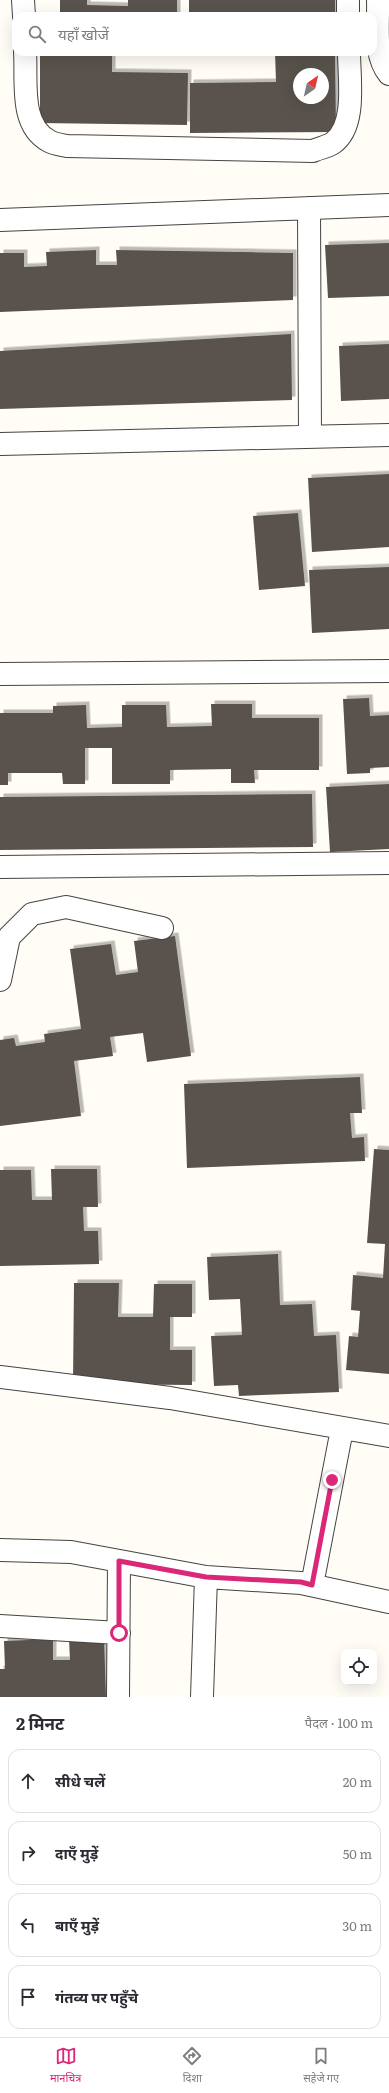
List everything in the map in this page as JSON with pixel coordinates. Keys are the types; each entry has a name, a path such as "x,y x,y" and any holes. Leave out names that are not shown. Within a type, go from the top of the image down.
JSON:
{"street":[{"path":"23,0 24,12"},
{"path":"348,0 348,12"},
{"path":"378,0 379,52 382,65 389,74"},
{"path":"26,56 28,115 36,129 49,141 67,146 312,151 333,142 346,124 350,109 349,56"},
{"path":"0,220 389,205"},
{"path":"310,208 310,437"},
{"path":"0,444 389,436"},
{"path":"0,674 389,670"},
{"path":"0,867 389,863"},
{"path":"0,980 9,937 32,914 66,907 162,928"},
{"path":"0,1377 170,1398 389,1436"},
{"path":"312,1585 342,1429"},
{"path":"0,1550 71,1552 206,1577 301,1582 389,1602"},
{"path":"118,1697 119,1561"},
{"path":"202,1697 206,1577"},
{"path":"0,1626 119,1633"}],"building":[{"path":"60,0 87,0 87,5 128,6 128,0 177,0 177,12 60,12"},
{"path":"189,0 335,0 335,12 189,12"},
{"path":"40,56 112,56 112,72 188,73 187,125 40,123"},
{"path":"275,56 335,56 336,132 190,133 190,83 276,82"},
{"path":"389,243 389,296 328,298 325,245"},
{"path":"96,250 96,265 117,265 116,250 293,253 293,300 0,312 0,253 24,253 24,267 47,266 46,252"},
{"path":"291,334 292,400 0,409 0,351"},
{"path":"389,344 389,399 341,401 339,346"},
{"path":"389,474 389,547 312,552 308,478"},
{"path":"298,513 305,586 259,590 253,516"},
{"path":"389,567 389,629 312,633 309,570"},
{"path":"369,698 370,716 389,715 389,767 370,768 370,773 347,774 343,699"},
{"path":"211,704 252,704 252,718 319,718 319,770 254,770 255,783 231,783 231,769 170,770 170,784 112,784 112,748 85,748 85,784 63,784 62,773 8,773 8,785 0,785 0,713 53,713 53,706 86,705 87,728 122,727 122,705 166,705 167,727 212,726"},
{"path":"389,784 389,849 330,852 326,787"},
{"path":"312,794 313,847 0,850 0,797"},
{"path":"175,936 191,1056 147,1062 143,1033 110,1037 113,1056 74,1061 81,1116 0,1126 0,1040 14,1038 16,1046 45,1042 44,1034 81,1029 70,949 111,944 116,975 138,972 134,941"},
{"path":"360,1077 362,1113 350,1113 352,1138 364,1137 365,1161 187,1168 184,1084"},
{"path":"374,1149 389,1150 389,1374 346,1370 349,1336 358,1337 360,1311 351,1310 353,1275 383,1278 385,1244 367,1243"},
{"path":"51,1169 97,1169 98,1207 83,1207 84,1231 98,1231 99,1264 0,1266 0,1170 31,1170 32,1200 52,1200"},
{"path":"278,1254 280,1305 312,1304 314,1336 336,1335 339,1392 239,1396 238,1385 214,1386 211,1336 242,1335 240,1299 209,1300 207,1257"},
{"path":"74,1283 119,1283 118,1317 153,1317 154,1284 192,1284 192,1317 170,1317 170,1350 192,1350 192,1385 73,1384"},
{"path":"104,1638 106,1697 0,1697 0,1669 5,1669 4,1641 53,1639 53,1660 70,1660 69,1639"}],"route":[{"path":"119,1633 119,1561 206,1577 301,1582 312,1585 332,1480"}]}
